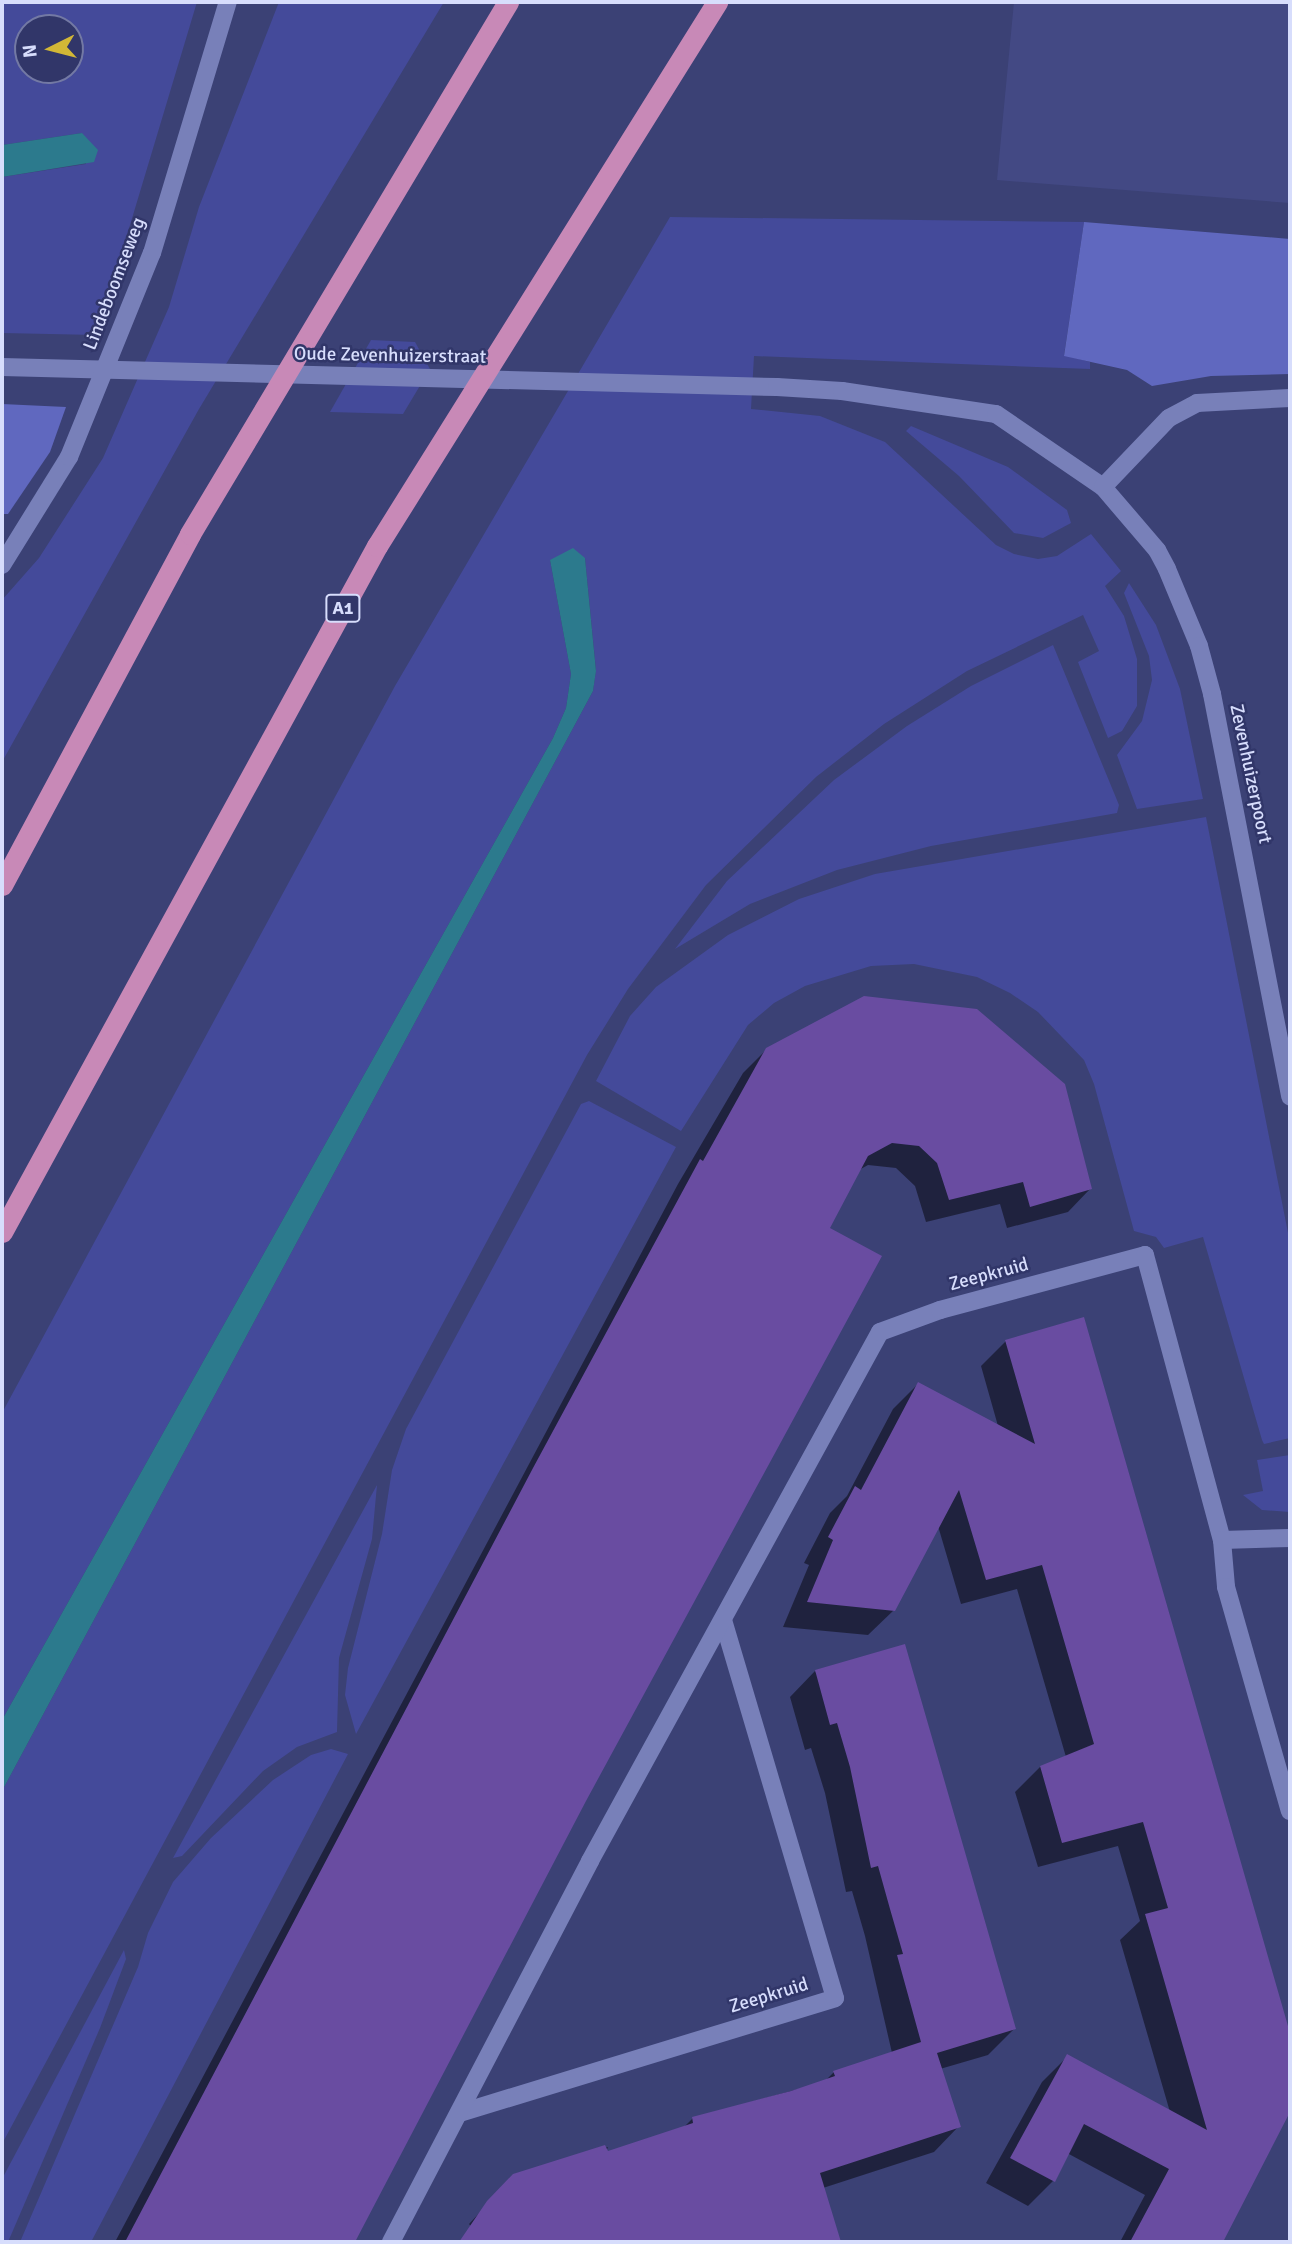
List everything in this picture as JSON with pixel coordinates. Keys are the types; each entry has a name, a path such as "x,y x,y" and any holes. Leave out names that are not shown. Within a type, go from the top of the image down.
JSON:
{"highway":[{"path":"2,885 190,534 508,2"},
{"name":"A1","path":"2,1232 377,546 717,2"}],"street":[{"name":"Lindeboomseweg","path":"2,565 69,457 147,266 228,2"},
{"name":"Oude Zevenhuizerstraat","path":"2,367 776,387"},
{"name":"Zevenhuizerpoort","path":"776,387 842,391 996,414 1102,487 1157,550 1199,646 1235,801 1290,1097"},
{"path":"1102,487 1169,418 1197,403 1290,398"},
{"name":"Zeepkruid","path":"391,2242 590,1861 880,1332 940,1310 1144,1255 1222,1539 1226,1587 1290,1811"},
{"path":"1222,1539 1290,1538"},
{"name":"Zeepkruid","path":"460,2113 835,1998 723,1621"}],"shaded area":[{"path":"2,2 197,2 97,335 2,333 2,177 86,164 82,133 2,145"},
{"path":"279,2 444,2 199,409 2,762 2,600 39,558 103,458 169,307 199,207"},
{"path":"1014,2 1290,2 1290,203 997,180"},
{"path":"82,133 98,150 94,162 2,177 2,145"},
{"path":"670,217 1084,222 1064,355 1090,362 1090,369 754,356 751,409 820,416 885,442 996,545 1014,554 1038,559 1057,556 1091,534 1121,571 1105,586 1124,616 1137,659 1137,706 1122,731 1108,738 1078,662 1099,651 1083,615 967,671 884,724 816,777 706,885 628,989 587,1055 2,2144 2,1791 593,691 596,670 585,558 550,560 571,674 566,708 553,738 2,1720 2,1413 395,686"},
{"path":"1084,222 1290,239 1290,374 1211,376 1152,386 1127,370 1064,356"},
{"path":"371,340 415,342 430,369 403,414 330,412"},
{"path":"2,404 66,407 50,452 8,514 2,514"},
{"path":"911,426 1008,467 1067,510 1071,523 1043,538 1014,533 959,476 906,431"},
{"path":"573,548 585,558 596,671 593,691 2,1791 2,1720 553,738 566,708 571,674 550,560"},
{"path":"1129,583 1156,625 1180,689 1203,799 1137,809 1117,755 1142,721 1152,680 1149,656 1124,593"},
{"path":"1053,645 1119,805 1117,813 931,846 837,870 750,904 675,949 727,881 834,780 907,726 971,686"},
{"path":"1206,817 1290,1243 1290,1438 1264,1444 1262,1440 1203,1237 1164,1248 1156,1237 1134,1231 1094,1084 1084,1060 1038,1012 1010,993 977,977 914,964 871,966 805,986 774,1003 748,1025 681,1131 596,1081 630,1016 656,987 728,935 799,899 875,874"},
{"path":"589,1101 676,1147 356,1734 345,1695 348,1668 382,1534 392,1470 406,1429 581,1104"},
{"path":"1290,1455 1290,1512 1262,1510 1243,1495 1263,1491 1257,1460"},
{"path":"377,1485 372,1539 339,1658 337,1732 297,1747 263,1771 182,1856 173,1858"},
{"path":"331,1749 348,1754 91,2242 20,2242 138,1967 148,1933 173,1882 211,1838 273,1780 311,1755"},
{"path":"124,1950 126,1959 100,2028 8,2242 2,2242 2,2179"}],"building":[{"path":"864,996 977,1009 1065,1084 1092,1189 1030,1207 1023,1182 949,1200 937,1163 919,1146 892,1143 868,1156 830,1228 882,1256 586,1801 355,2242 125,2242 533,1468 700,1159 703,1161 766,1048"},
{"path":"1084,1317 1290,2033 1290,2112 1223,2242 1130,2242 1169,2169 1084,2124 1055,2182 1010,2158 1067,2054 1207,2130 1145,1914 1168,1908 1143,1822 1062,1843 1040,1766 1094,1744 1042,1565 986,1580 959,1490 895,1611 807,1602 833,1540 828,1537 855,1486 861,1490 918,1382 1035,1444 1005,1340"},
{"path":"905,1644 1016,2029 937,2053 961,2127 820,2173 841,2242 459,2242 487,2201 513,2174 605,2145 608,2151 693,2123 692,2117 791,2091 835,2076 833,2071 921,2042 897,1955 903,1954 878,1866 871,1868 850,1767 837,1723 830,1725 815,1670"}]}
